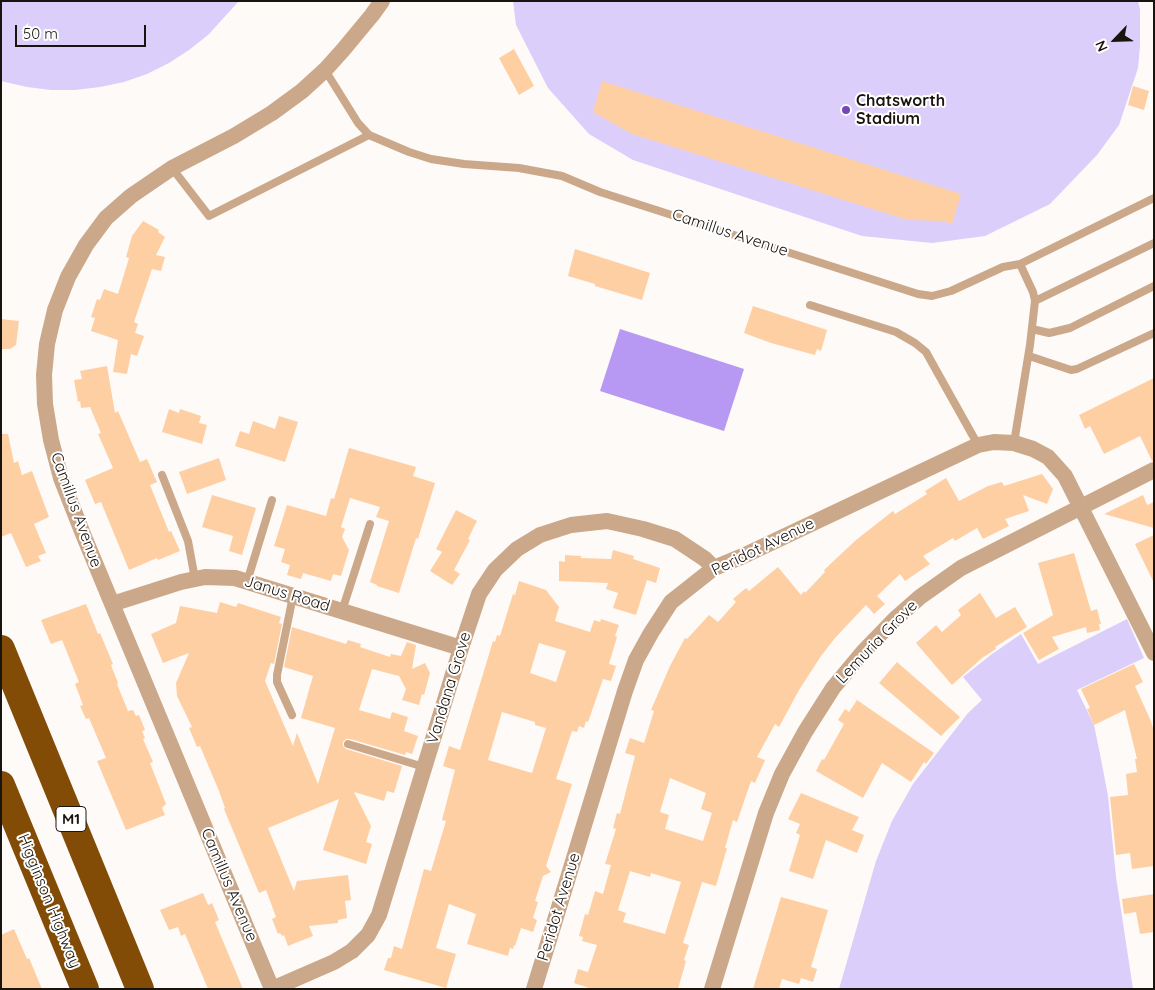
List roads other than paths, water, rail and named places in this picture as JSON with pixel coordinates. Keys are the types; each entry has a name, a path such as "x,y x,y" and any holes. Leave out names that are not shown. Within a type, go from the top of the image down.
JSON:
{"highway":[{"name":"M1","path":"1,649 140,989"},
{"name":"Higginson Highway","path":"1,785 85,989"}],"street":[{"name":"Camillus Avenue","path":"272,989 61,478 51,440 45,404 44,375 47,344 55,310 68,277 86,245 106,218 130,196 172,168 234,136 272,113 302,90 326,70 382,1"},
{"name":"Peridot Avenue","path":"534,989 636,660 671,602 714,568 978,445 994,442 1014,443 1048,456 1065,476 1154,653"},
{"name":"Lemuria Grove","path":"712,989 766,812 782,774 805,732 833,688 863,652 895,620 939,582 961,568 1154,470"},
{"name":"Vandana Grove","path":"272,989 334,962 352,951 368,935 379,914 479,594 495,570 517,550 540,535 571,525 607,521 675,538 714,568"},
{"name":"Janus Road","path":"112,604 195,579 205,577 235,578 461,648"}],"lane":[{"name":"Camillus Avenue","path":"326,70 358,123 369,135 409,152 432,159 464,164 538,170 562,176 600,192 918,294 932,296 951,291 1003,267 1020,264 1154,198"},
{"path":"172,168 209,216 369,135"},
{"path":"1035,301 1154,242"},
{"path":"1014,443 1029,356 1035,301 1020,264"},
{"path":"1032,329 1049,333 1070,328 1154,286"},
{"path":"810,305 896,332 926,352 978,445"},
{"path":"1029,356 1071,370 1077,369 1154,332"},
{"path":"162,475 188,541 195,579"},
{"path":"247,582 272,500"},
{"path":"342,611 370,524"},
{"path":"292,715 277,682 277,675 293,596"},
{"path":"348,744 424,768"}],"place":[{"name":"Chatsworth Stadium","path":"846,110"}]}
